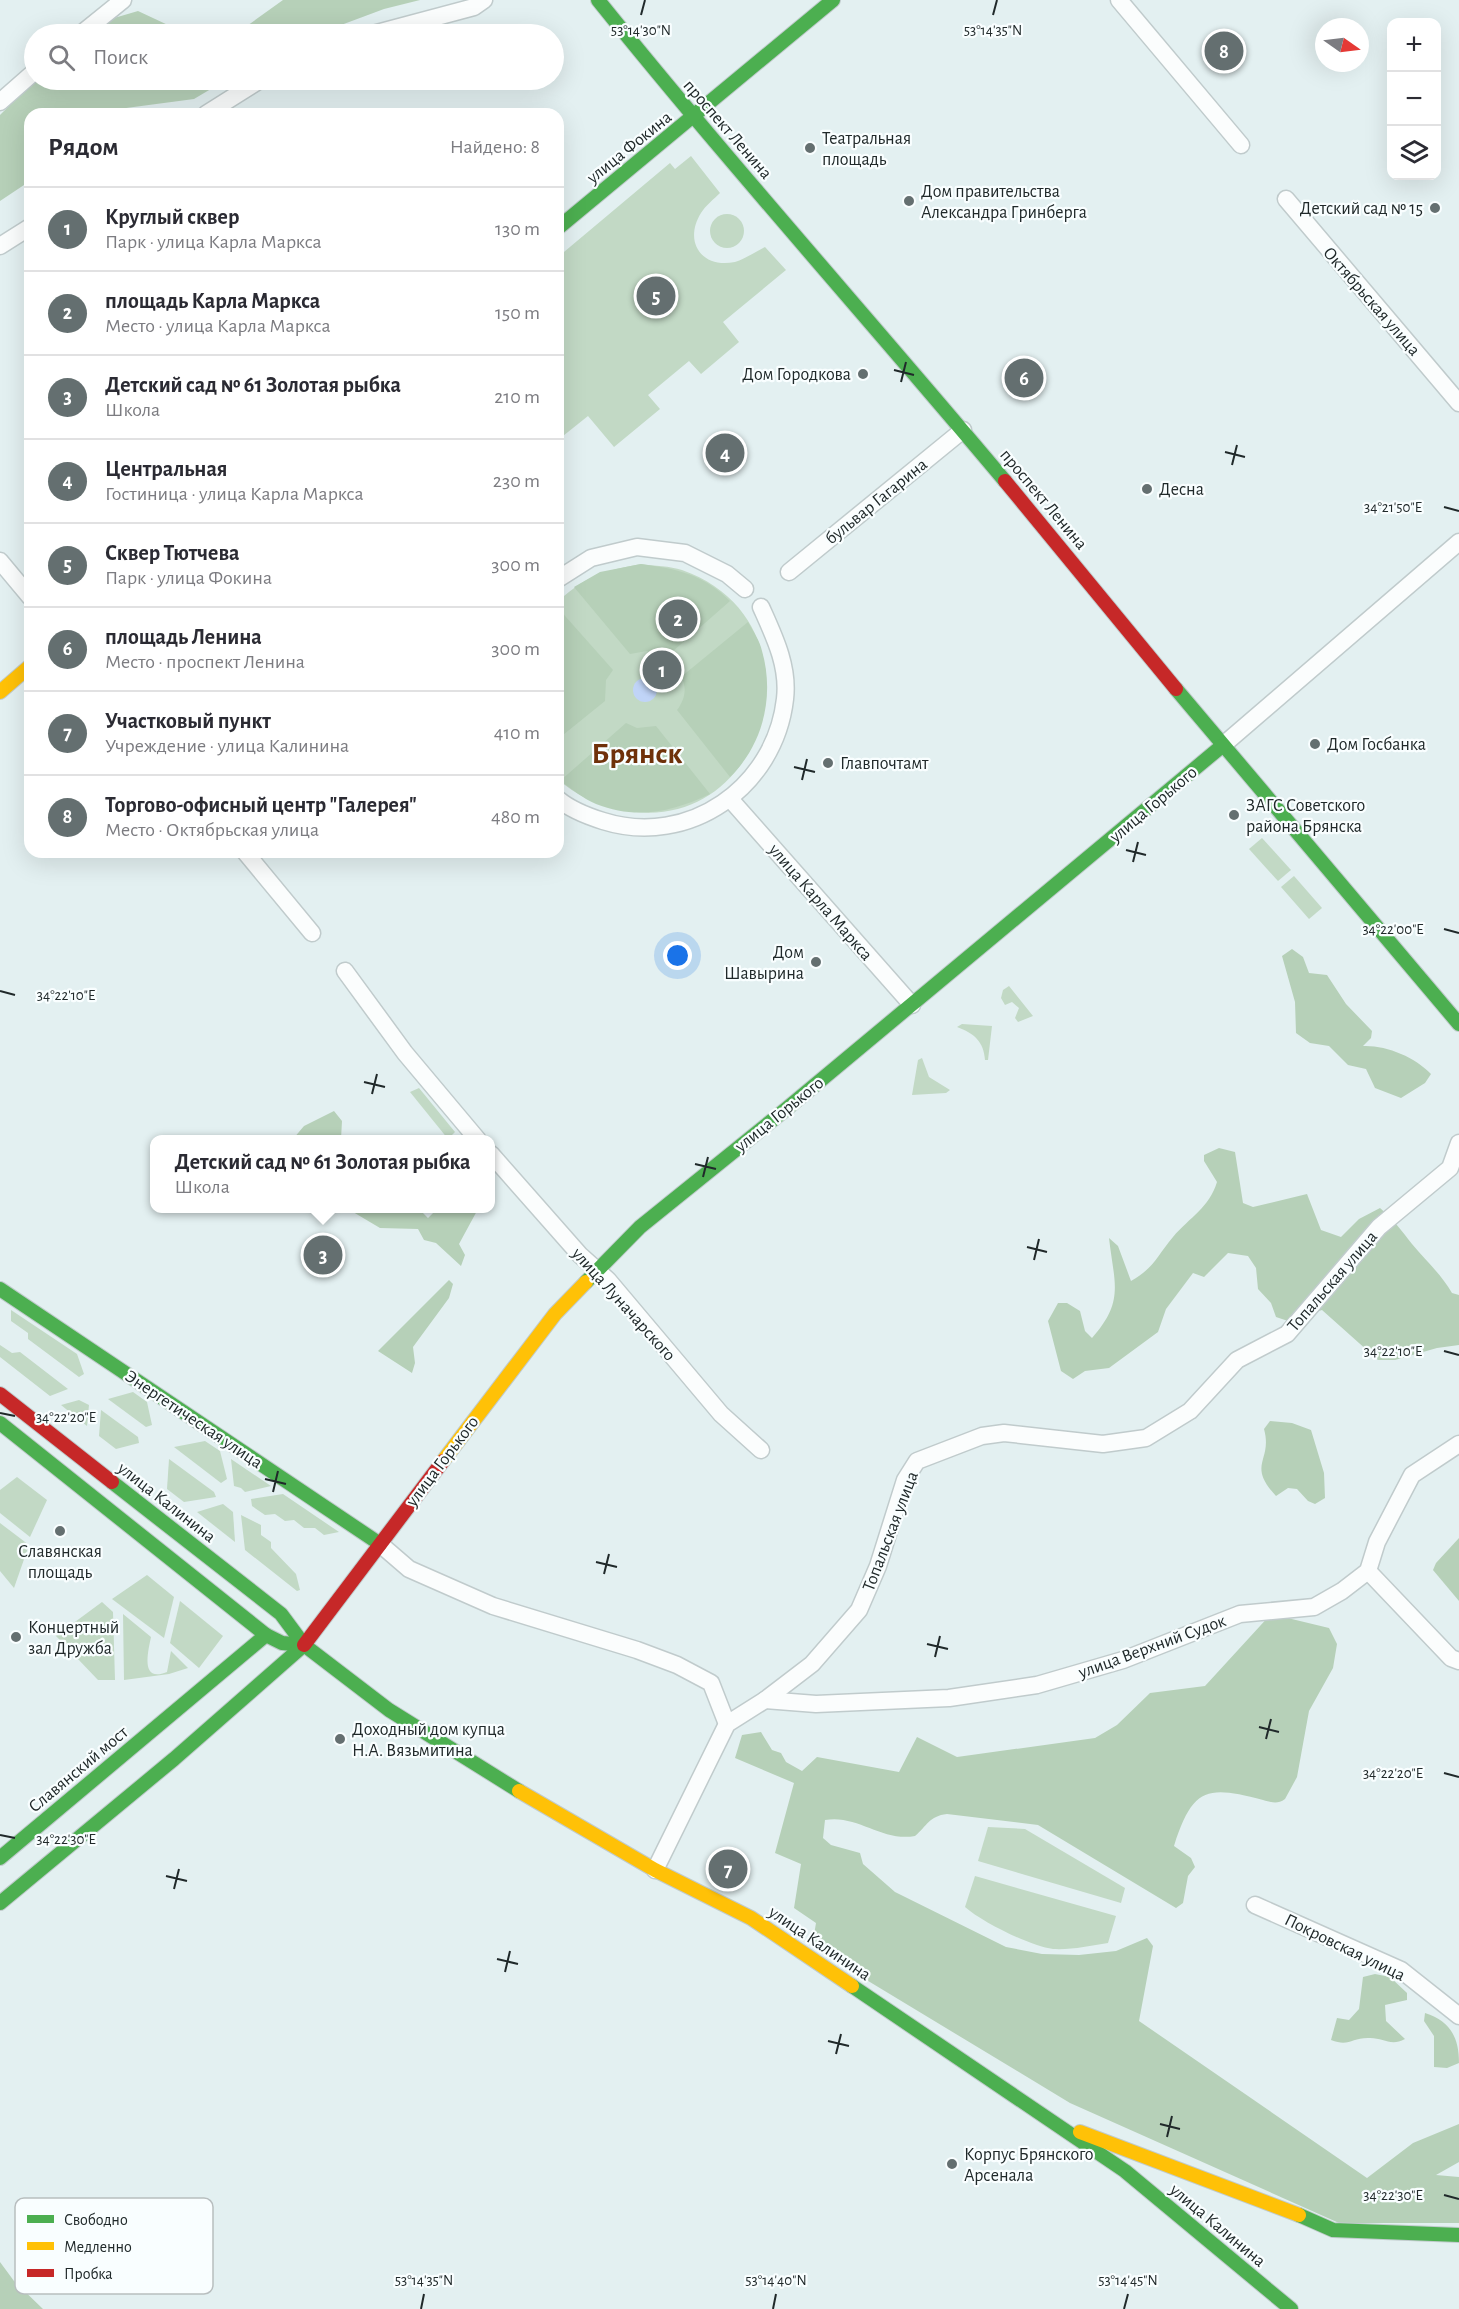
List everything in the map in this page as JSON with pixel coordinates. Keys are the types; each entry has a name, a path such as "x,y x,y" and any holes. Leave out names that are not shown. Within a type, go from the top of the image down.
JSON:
{"main road":[{"name":"проспект Ленина","path":"598,0 693,117 864,312 963,430 1108,604 1222,746 1458,1020"},
{"name":"улица Фокина","path":"564,223 833,0"},
{"path":"0,692 24,671"},
{"name":"улица Горького","path":"0,1903 174,1759 304,1646 555,1314 640,1227 912,1005 1222,746"},
{"name":"Энергетическая улица","path":"0,1289 380,1544"},
{"name":"улица Калинина","path":"0,1394 277,1610 291,1624 304,1646 389,1710 473,1764 655,1870 751,1918 1059,2124 1125,2171 1291,2309"},
{"name":"улица Калинина","path":"0,1423 266,1635 282,1643 304,1646"},
{"name":"Славянский мост","path":"0,1858 266,1635"},
{"path":"1059,2124 1290,2211 1334,2230 1459,2235"}],"street":[{"path":"93,24 123,0"},
{"path":"410,24 474,7 484,0"},
{"path":"1119,0 1241,145"},
{"path":"0,102 24,81"},
{"path":"216,108 244,90"},
{"name":"Октябрьская улица","path":"1286,199 1459,403"},
{"path":"0,246 24,231"},
{"name":"бульвар Гагарина","path":"789,572 963,430"},
{"name":"улица Горького","path":"1222,746 1459,542"},
{"path":"564,575 591,558 637,547 685,553 727,573 745,589"},
{"path":"0,561 24,590"},
{"path":"564,803 581,814 624,828 669,827 712,812 731,800 748,784 774,744 785,698 781,651 761,608"},
{"name":"улица Карла Маркса","path":"731,800 912,1005"},
{"path":"250,858 312,933"},
{"path":"345,971 405,1053 474,1135"},
{"name":"Топальская улица","path":"727,1724 765,1700 812,1664 859,1610 878,1566 905,1480 917,1461 982,1436 1004,1433 1103,1444 1146,1438 1190,1411 1237,1360 1287,1334 1379,1227 1450,1167 1459,1143"},
{"name":"улица Луначарского","path":"495,1158 597,1271 608,1280 721,1414 761,1450"},
{"path":"1459,1444 1412,1475 1377,1542 1368,1571 1451,1658 1459,1661"},
{"name":"Энергетическая улица","path":"380,1544 409,1569 493,1606 637,1650 677,1665 711,1683 727,1724"},
{"name":"улица Верхний Судок","path":"765,1700 816,1704 949,1698 1037,1685 1123,1660 1240,1614 1314,1607 1342,1591 1368,1571"},
{"path":"655,1870 727,1724"},
{"name":"Покровская улица","path":"1255,1905 1401,1971 1459,2016"}],"green space":[{"path":"283,0 420,0 384,9 344,24 250,24"},
{"path":"138,11 166,24 100,24 104,21"},
{"path":"25,90 209,90 194,99 126,108 24,108 24,185 0,201 0,115"},
{"path":"691,156 720,193 703,210 696,224 695,243 705,257 723,263 735,262 765,247 786,270 723,322 739,342 701,374 689,361 648,395 660,409 614,447 588,416 564,435 564,252 670,163 675,169"},
{"path":"727,214 739,219 744,231 739,243 727,248 715,243 710,231 715,219"},
{"path":"641,564 682,570 728,597 756,635 766,678 761,722 742,763 711,794 669,811 610,807 594,802 564,784 564,596 578,585 597,575"},
{"path":"641,564 689,574 710,585 730,601 664,659 647,651 630,654 574,587 600,572"},
{"path":"564,615 613,670 606,680 605,701 564,734"},
{"path":"748,622 758,640 766,668 766,702 758,735 751,750 730,777 677,710 684,694 681,677"},
{"path":"626,723 637,728 656,726 710,794 682,805 654,812 625,812 591,802 564,784 564,777"},
{"path":"1262,838 1291,870 1278,881 1249,849"},
{"path":"1294,876 1322,908 1309,919 1281,887"},
{"path":"1292,949 1303,957 1309,973 1327,975 1346,1004 1372,1031 1371,1038 1363,1046 1390,1050 1409,1057 1431,1074 1425,1083 1401,1098 1375,1088 1366,1069 1348,1065 1329,1046 1310,1043 1296,1033 1295,1002 1282,956"},
{"path":"1009,986 1033,1016 1018,1022 1015,1018 1019,1008 1012,1002 1005,1005 1001,998 1003,990"},
{"path":"962,1024 992,1026 988,1060 985,1060 983,1048 977,1039 957,1027"},
{"path":"922,1058 929,1077 950,1090 946,1093 912,1095 918,1060"},
{"path":"419,1088 455,1132 452,1135 445,1135 410,1092"},
{"path":"334,1111 342,1121 341,1135 296,1135 304,1126"},
{"path":"1219,1148 1235,1152 1243,1203 1253,1207 1307,1194 1321,1230 1341,1237 1359,1219 1380,1208 1394,1221 1452,1293 1459,1295 1459,1345 1437,1348 1395,1360 1378,1360 1322,1310 1288,1321 1276,1317 1271,1303 1258,1289 1256,1268 1248,1256 1228,1253 1204,1277 1193,1273 1166,1309 1158,1332 1109,1368 1085,1371 1073,1379 1061,1371 1048,1321 1058,1303 1067,1303 1080,1311 1085,1331 1092,1338 1109,1313 1115,1291 1109,1238 1118,1246 1131,1281 1145,1271 1214,1191 1217,1182 1204,1161 1204,1155"},
{"path":"355,1213 423,1213 428,1218 433,1213 476,1213 459,1244 465,1255 461,1266 436,1243 424,1240 418,1229 380,1228"},
{"path":"449,1280 453,1284 449,1298 413,1347 415,1363 412,1373 378,1351"},
{"path":"11,1310 77,1354 84,1374 79,1377 28,1339 28,1333 11,1321"},
{"path":"0,1345 12,1353 20,1352 68,1389 50,1396 0,1357"},
{"path":"133,1392 147,1402 152,1425 146,1427 108,1399"},
{"path":"79,1400 89,1405 87,1426 61,1405"},
{"path":"101,1410 138,1437 139,1443 116,1449 99,1436"},
{"path":"1270,1421 1292,1423 1311,1430 1324,1473 1325,1498 1315,1504 1308,1501 1297,1489 1288,1488 1276,1496 1267,1485 1261,1469 1266,1440 1264,1429"},
{"path":"205,1441 220,1451 227,1479 221,1483 174,1447"},
{"path":"169,1459 214,1492 216,1497 184,1502 167,1489"},
{"path":"231,1459 271,1486 245,1492 234,1486"},
{"path":"17,1477 47,1500 30,1537 0,1513 0,1490"},
{"path":"283,1494 339,1532 324,1535 315,1528 304,1528 294,1520 285,1521 275,1514 265,1515 252,1506 251,1499"},
{"path":"223,1504 233,1512 235,1542 197,1512"},
{"path":"241,1515 261,1525 261,1535 271,1542 271,1548 296,1574 300,1590 297,1591 245,1550"},
{"path":"0,1523 29,1545 14,1588 0,1571"},
{"path":"1459,1538 1459,1601 1433,1570 1436,1563"},
{"path":"147,1575 174,1597 164,1638 112,1599"},
{"path":"180,1601 223,1636 199,1668 170,1643"},
{"path":"102,1602 113,1612 115,1680 98,1680 56,1636"},
{"path":"123,1614 151,1637 148,1650 149,1670 158,1674 167,1672 171,1651 188,1668 169,1674 124,1680"},
{"path":"1271,1614 1329,1628 1337,1644 1333,1668 1309,1711 1297,1777 1285,1799 1274,1802 1244,1795 1216,1793 1205,1795 1196,1801 1188,1812 1174,1846 1191,1858 1195,1867 1188,1876 1183,1903 1176,1908 1038,1825 947,1814 932,1819 915,1836 903,1837 837,1819 825,1820 823,1838 831,1845 860,1853 863,1864 895,1892 1006,1947 1042,1954 1079,1955 1116,1951 1147,1938 1153,1946 1139,2021 1367,2178 1413,2143 1459,2124 1459,2162 1436,2175 1459,2177 1459,2223 1339,2223 1070,2103 812,1947 816,1923 794,1908 801,1864 775,1853 794,1783 735,1758 742,1735 761,1732 772,1750 781,1753 786,1762 802,1771 817,1757 899,1772 917,1737 957,1757 1095,1738 1117,1725 1150,1693 1205,1686"},
{"path":"988,1827 1025,1829 1125,1888 1121,1903 978,1861"},
{"path":"975,1876 1116,1916 1108,1943 1053,1949 1007,1932 965,1907"},
{"path":"1375,1974 1390,1977 1407,1993 1407,2000 1385,2005 1386,2021 1405,2039 1391,2042 1362,2038 1342,2043 1331,2040 1337,2018 1349,2020 1359,2009 1363,1977"},
{"path":"1425,2013 1447,2025 1455,2038 1459,2063 1447,2068 1434,2067 1434,2036 1424,2021"},
{"path":"0,2262 15,2282 15,2294 27,2294 43,2309 0,2309"}],"water":[{"path":"645,678 650,679 656,685 656,695 650,701 645,702 640,701 634,695 633,690 634,685 640,679"}],"traffic: fast":[{"path":"598,0 698,122 1005,481"},
{"path":"564,223 833,0"},
{"path":"1176,689 1459,1024"},
{"path":"586,1282 640,1227 785,1110 1222,746"},
{"path":"0,1289 380,1544"},
{"path":"0,1423 266,1635 282,1643 304,1645"},
{"path":"112,1482 281,1614 304,1645 389,1710 519,1791"},
{"path":"0,1858 266,1635"},
{"path":"0,1903 174,1759 304,1645"},
{"path":"852,1986 1125,2171 1291,2309"},
{"path":"1299,2215 1333,2230 1459,2235"}],"traffic: slow":[{"path":"0,692 24,671"},
{"path":"443,1461 555,1314 586,1282"},
{"path":"519,1791 655,1870 751,1918 852,1986"},
{"path":"1080,2132 1299,2215"}],"traffic: jam":[{"path":"1005,481 1176,689"},
{"path":"0,1394 112,1482"},
{"path":"304,1645 443,1461"}],"place":[{"name":"Торгово-офисный центр \"Галерея\"","path":"1224,51"},
{"name":"Театральная площадь","path":"810,148"},
{"name":"Дом правительства Александра Гринберга","path":"909,201"},
{"name":"Детский сад № 15","path":"1435,208"},
{"name":"Сквер Тютчева","path":"656,296"},
{"name":"Дом Городкова","path":"863,374"},
{"name":"площадь Ленина","path":"1024,378"},
{"name":"Центральная","path":"725,453"},
{"name":"Десна","path":"1147,489"},
{"name":"площадь Карла Маркса","path":"678,619"},
{"name":"Круглый сквер","path":"662,670"},
{"name":"Дом Госбанка","path":"1315,744"},
{"name":"Главпочтамт","path":"828,763"},
{"name":"ЗАГС Советского района Брянска","path":"1234,815"},
{"name":"Дом Шавырина","path":"816,962"},
{"name":"Детский сад № 61 Золотая рыбка","path":"323,1255"},
{"name":"Славянская площадь","path":"60,1531"},
{"name":"Концертный зал Дружба","path":"16,1637"},
{"name":"Доходный дом купца Н.А. Вязьмитина","path":"340,1739"},
{"name":"Участковый пункт","path":"728,1869"},
{"name":"Корпус Брянского Арсенала","path":"952,2164"}],"district":[{"name":"Брянск","path":"637,753"}]}
